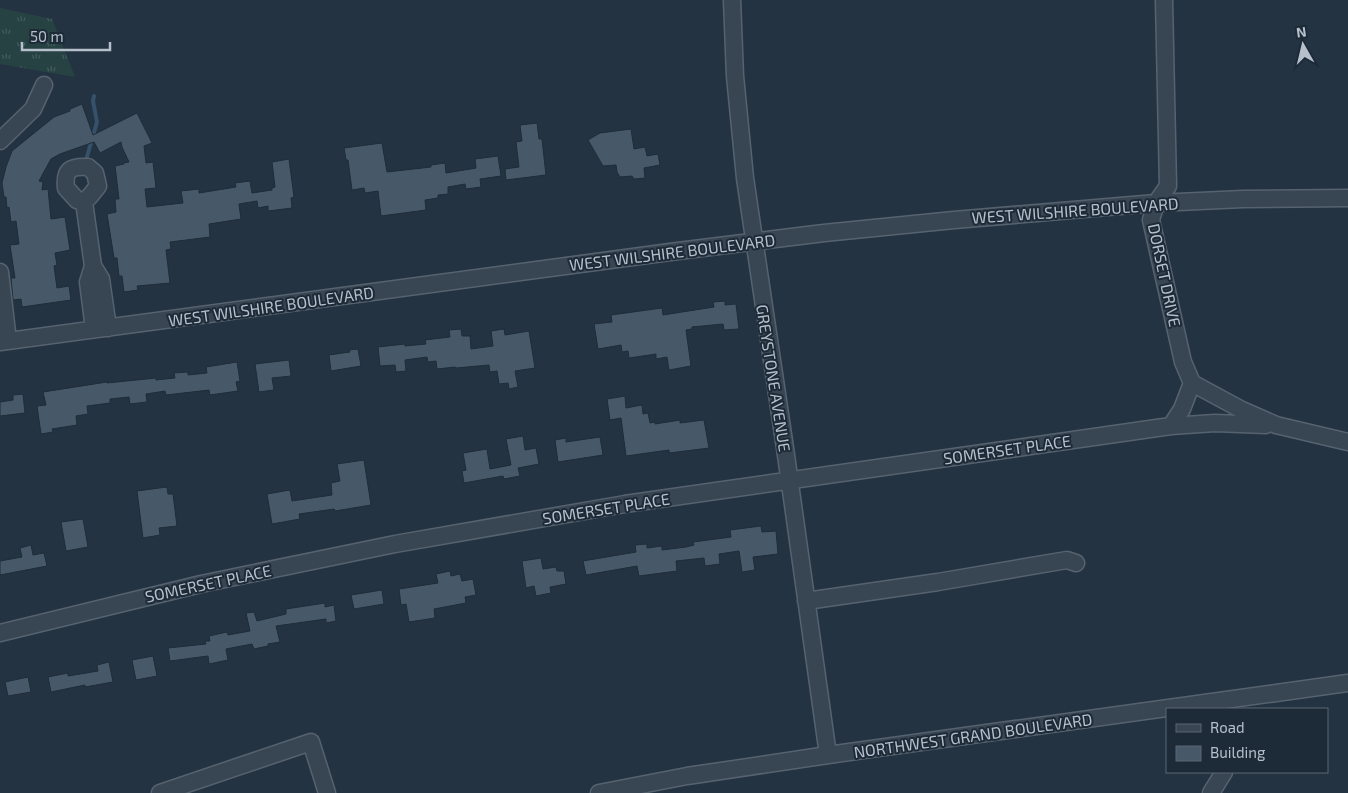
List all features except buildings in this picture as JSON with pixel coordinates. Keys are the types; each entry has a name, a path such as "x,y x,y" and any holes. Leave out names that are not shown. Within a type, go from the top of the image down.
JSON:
{"street":[{"name":"GREYSTONE AVENUE","path":"732,0 735,76 745,178 828,755"},
{"name":"DORSET DRIVE","path":"1164,0 1168,186 1156,203 1151,220 1183,362 1192,383"},
{"path":"0,141 33,109 44,85"},
{"name":"WEST WILSHIRE BOULEVARD","path":"4,342 670,252 954,220 1156,203 1243,199 1348,198"},
{"path":"84,202 93,266 101,279 101,329"},
{"path":"0,272 4,342"},
{"path":"1171,426 1182,409 1192,383 1242,410 1276,425 1348,442"},
{"name":"SOMERSET PLACE","path":"0,633 201,584 395,544 624,504 1171,426 1215,423 1276,425"},
{"path":"806,601 1067,560 1076,563"},
{"name":"NORTHWEST GRAND BOULEVARD","path":"1199,708 1348,683"},
{"name":"NORTHWEST GRAND BOULEVARD","path":"599,793 693,775 828,755 1166,712"},
{"path":"160,793 311,742 327,793"},
{"path":"1210,793 1223,773"}],"green space":[{"path":"0,8 52,19 75,77 0,64"}],"waterway":[{"path":"86,160 97,122 93,101 94,96"}]}
